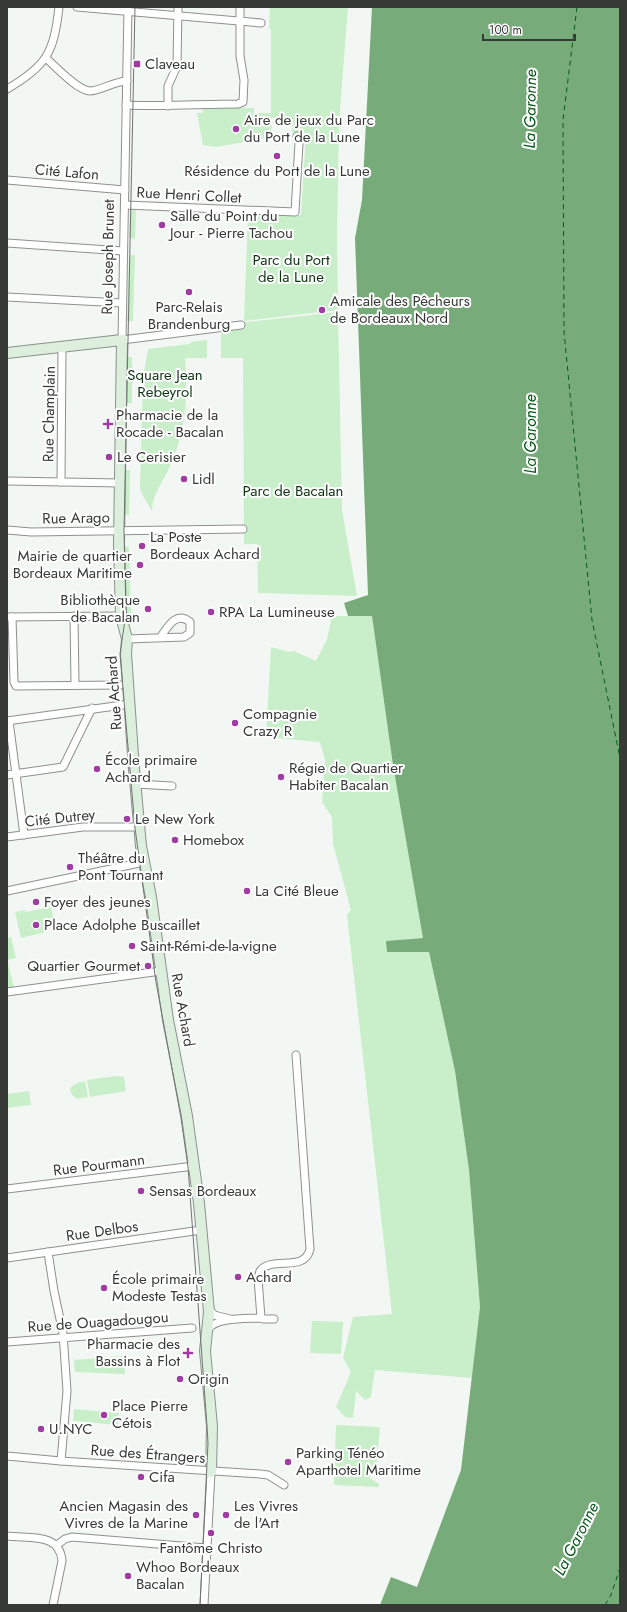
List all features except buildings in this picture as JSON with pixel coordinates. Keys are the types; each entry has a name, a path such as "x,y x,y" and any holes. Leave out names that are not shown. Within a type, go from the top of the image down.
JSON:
{"street":[{"path":"7,89 36,69 46,58 55,36 59,7"},
{"path":"77,7 128,9 178,16 261,23"},
{"path":"168,106 168,86 176,66 178,7"},
{"path":"126,105 168,106 238,104 243,102 244,80 240,56 240,7"},
{"name":"Rue Joseph Brunet","path":"120,507 122,303 128,9"},
{"path":"46,58 77,86 90,91 127,81"},
{"name":"Rue Henri Collet","path":"124,205 295,212 299,143 297,136"},
{"name":"Cité Lafon","path":"7,180 125,190"},
{"path":"7,243 123,252"},
{"path":"7,297 122,303"},
{"path":"7,354 241,325"},
{"name":"Rue Champlain","path":"61,482 62,347"},
{"path":"7,481 120,483"},
{"name":"Rue Achard","path":"120,507 119,531 121,616 127,639 126,654 139,827 168,1020 187,1116 202,1230 208,1306 208,1330 205,1351 212,1426 211,1472"},
{"name":"Rue Arago","path":"7,530 31,532 243,530"},
{"path":"74,616 75,686"},
{"path":"120,685 16,686 14,682 9,617 121,616"},
{"path":"127,639 160,638"},
{"path":"24,835 8,721 92,708 130,704"},
{"path":"7,775 63,767 92,708"},
{"path":"135,784 142,783 156,786 172,786"},
{"name":"Cité Dutrey","path":"7,837 83,826 139,827"},
{"path":"7,891 144,862"},
{"path":"7,992 161,971"},
{"path":"261,1318 258,1278 260,1271 268,1265 299,1262 307,1256 310,1249 296,1055"},
{"name":"Rue Pourmann","path":"7,1189 194,1166"},
{"name":"Rue Delbos","path":"7,1258 202,1230"},
{"path":"48,1252 63,1338 67,1391 61,1461"},
{"path":"208,1306 214,1315 233,1320"},
{"path":"208,1330 214,1323 261,1318 274,1319"},
{"name":"Rue de Ouagadougou","path":"7,1342 192,1328"},
{"name":"Rue des Étrangers","path":"7,1456 211,1472 260,1474 268,1475 284,1485"},
{"path":"204,1605 211,1472"},
{"path":"7,1536 44,1539 52,1541 57,1545 62,1555 62,1560 54,1605"},
{"path":"57,1545 65,1539 72,1537 206,1548"}],"green space":[{"name":"Parc du Port de la Lune","path":"270,7 348,7 339,123 337,236 338,310 244,321 248,214 301,215 306,133 292,132 293,119 272,118 271,137 217,147 203,145 197,113 203,113 203,108 254,108 254,113 271,113"},
{"path":"130,208 136,208 135,239 129,238"},
{"path":"135,255 133,321 127,321 129,256"},
{"name":"Parc de Bacalan","path":"338,312 342,510 357,596 258,593 257,544 244,544 243,358 221,358 221,325"},
{"name":"Square Jean Rebeyrol","path":"207,340 207,358 185,358 186,399 183,427 180,440 168,472 154,499 152,511 140,489 143,377 148,349 190,344 191,342"},
{"path":"127,357 132,357 132,403 126,403"},
{"path":"124,470 130,470 129,515 123,514"},
{"path":"123,546 129,547 131,614 129,630 124,622"},
{"path":"332,616 372,616 393,765 424,938 387,941 388,952 429,952 455,1071 469,1170 480,1307 472,1378 375,1370 371,1397 365,1400 356,1391 353,1418 345,1417 336,1407 351,1372 343,1358 353,1317 392,1314 347,915 351,910 333,844 332,817 322,802 325,760 320,742 266,737 271,647 289,652 294,651 316,661 327,639"},
{"path":"51,907 55,926 46,929 46,932 21,938 15,912 25,910 25,912"},
{"path":"11,937 16,958 7,960 7,938"},
{"path":"7,960 14,987 7,988"},
{"path":"116,1076 124,1077 126,1091 90,1097 87,1080"},
{"path":"85,1081 88,1097 77,1099 70,1089 77,1083"},
{"path":"29,1091 31,1105 7,1108 7,1094"},
{"path":"312,1321 343,1322 341,1354 310,1353"},
{"path":"124,1356 125,1374 75,1372 74,1360"},
{"path":"74,1409 119,1413 118,1425 73,1421"},
{"path":"336,1425 380,1427 376,1470 371,1470 370,1478 379,1484 379,1487 334,1485"}],"water":[{"name":"La Garonne","path":"372,7 620,7 620,1605 380,1605 391,1577 417,1587 461,1470 480,1307 469,1170 455,1071 429,952 387,952 386,941 423,938 393,765 372,616 348,616 344,603 368,595 355,238 362,200"}],"ferry route":[{"path":"577,7 563,120 564,332 592,620 620,758"},
{"path":"605,1605 611,1595 620,1568"}],"tram line":[{"path":"135,7 124,531 126,613 120,654 135,828 156,982 181,1118 188,1167 208,1443 200,1605"}],"place":[{"name":"Claveau","path":"137,64"},
{"name":"Aire de jeux du Parc du Port de la Lune","path":"236,129"},
{"name":"Résidence du Port de la Lune","path":"277,156"},
{"name":"Salle du Point du Jour - Pierre Tachou","path":"162,225"},
{"name":"Parc-Relais Brandenburg","path":"189,292"},
{"name":"Amicale des Pêcheurs de Bordeaux Nord","path":"322,310"},
{"name":"Pharmacie de la Rocade - Bacalan","path":"108,424"},
{"name":"Le Cerisier","path":"109,457"},
{"name":"Lidl","path":"184,479"},
{"name":"La Poste Bordeaux Achard","path":"142,546"},
{"name":"Mairie de quartier Bordeaux Maritime","path":"140,565"},
{"name":"Bibliothèque de Bacalan","path":"148,609"},
{"name":"RPA La Lumineuse","path":"211,612"},
{"name":"Compagnie Crazy R","path":"235,723"},
{"name":"École primaire Achard","path":"97,769"},
{"name":"Régie de Quartier Habiter Bacalan","path":"281,777"},
{"name":"Le New York","path":"127,819"},
{"name":"Homebox","path":"175,840"},
{"name":"Théâtre du Pont Tournant","path":"70,867"},
{"name":"La Cité Bleue","path":"247,891"},
{"name":"Foyer des jeunes","path":"36,902"},
{"name":"Place Adolphe Buscaillet","path":"36,925"},
{"name":"Saint-Rémi-de-la-vigne","path":"132,946"},
{"name":"Quartier Gourmet","path":"148,966"},
{"name":"Sensas Bordeaux","path":"141,1191"},
{"name":"Achard","path":"238,1277"},
{"name":"École primaire Modeste Testas","path":"104,1288"},
{"name":"Pharmacie des Bassins à Flot","path":"188,1353"},
{"name":"Origin","path":"180,1379"},
{"name":"Place Pierre Cétois","path":"104,1415"},
{"name":"U.NYC","path":"41,1429"},
{"name":"Parking Ténéo Aparthotel Maritime","path":"288,1462"},
{"name":"Cifa","path":"141,1477"},
{"name":"Ancien Magasin des Vivres de la Marine","path":"196,1515"},
{"name":"Les Vivres de l'Art","path":"226,1515"},
{"name":"Fantôme Christo","path":"211,1533"},
{"name":"Whoo Bordeaux Bacalan","path":"128,1576"}]}
